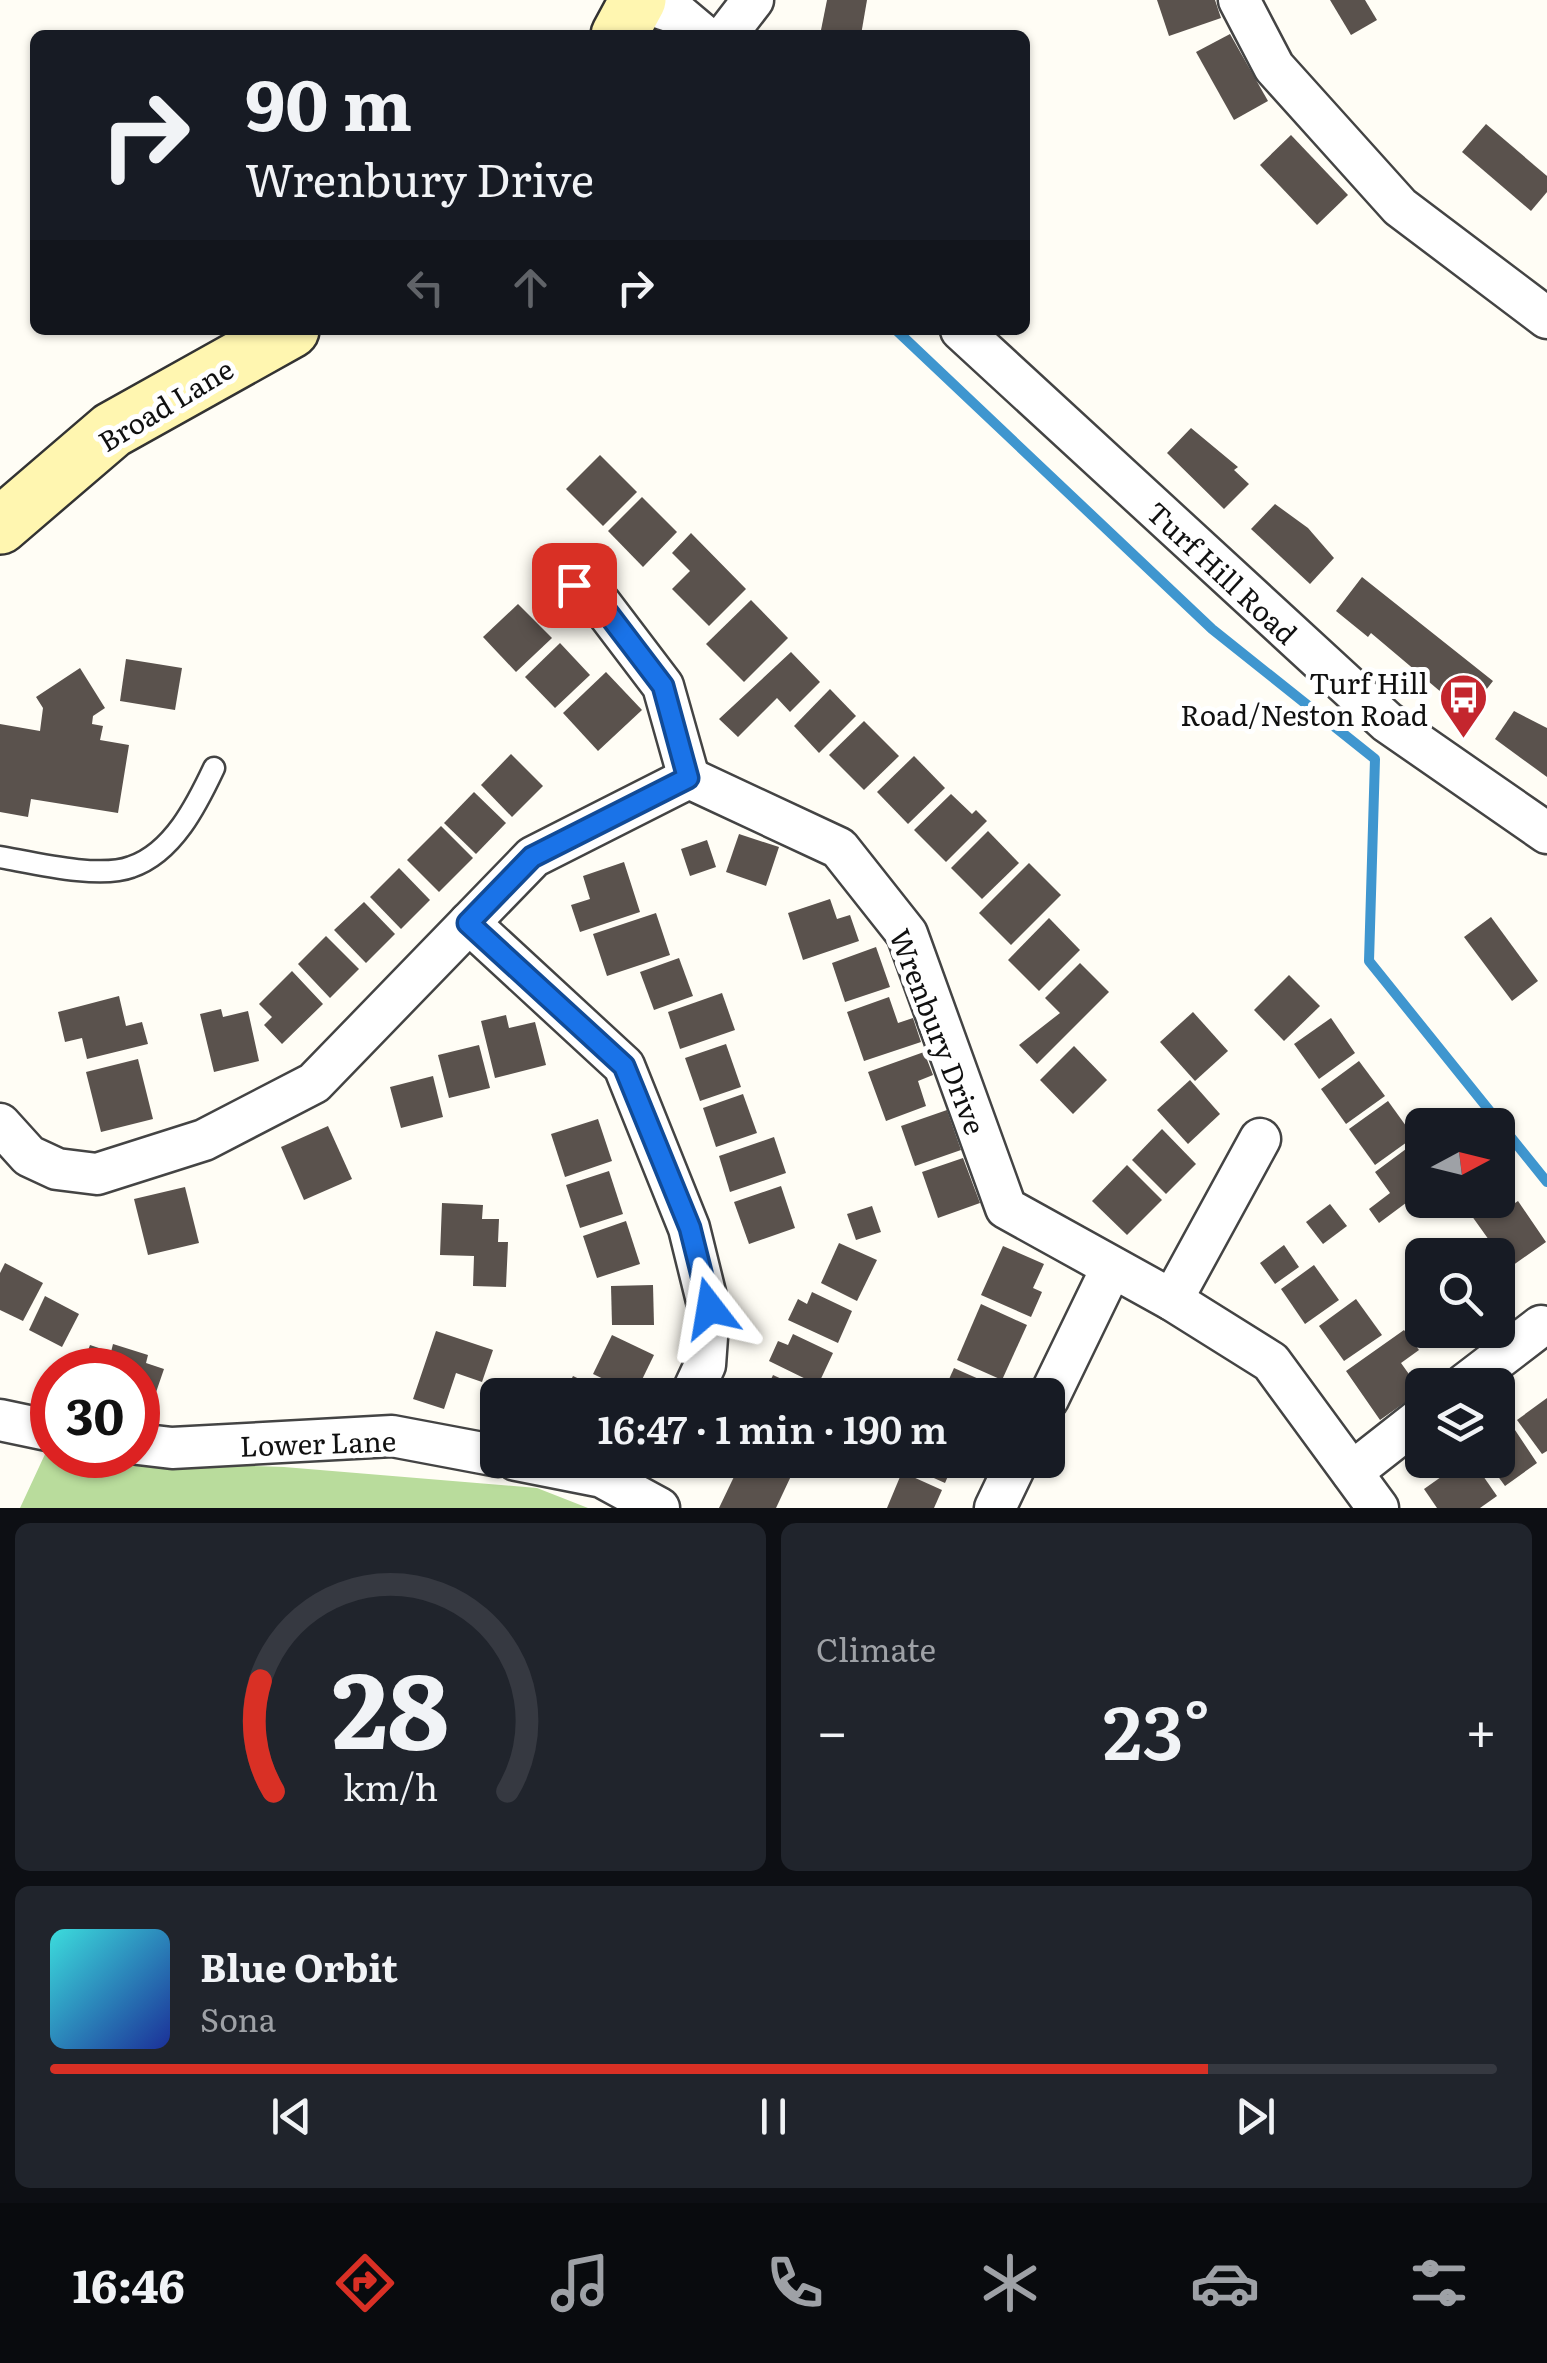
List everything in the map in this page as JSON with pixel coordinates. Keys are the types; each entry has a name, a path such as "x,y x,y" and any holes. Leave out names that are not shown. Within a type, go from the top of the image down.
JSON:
{"main road":[{"path":"621,30 638,1"},
{"name":"Broad Lane","path":"4,513 112,430 282,335"}],"street":[{"path":"730,30 753,0"},
{"path":"1240,0 1274,67 1400,207 1547,318"},
{"path":"638,1 678,14 697,30"},
{"name":"Turf Hill Road","path":"966,335 1388,722 1547,834"},
{"path":"0,1124 29,1156 57,1169 97,1174 204,1140 314,1083 532,857 688,778 663,686 600,603 574,585"},
{"name":"Wrenbury Drive","path":"688,778 838,848 907,934 1006,1208 1110,1270 1172,1300 1271,1362 1378,1508"},
{"path":"468,923 624,1066 690,1228 710,1308 705,1365 699,1378"},
{"path":"1172,1300 1260,1139"},
{"path":"1058,1378 1110,1270"},
{"path":"1486,1368 1541,1326"},
{"path":"0,1420 30,1426"},
{"path":"1352,1472 1405,1430"},
{"name":"Lower Lane","path":"160,1447 392,1436 480,1453"},
{"path":"604,1478 660,1508"},
{"path":"995,1508 1009,1478"}],"lane":[{"path":"0,857 84,869 131,868 192,815 214,768"}],"green space":[{"path":"160,1463 284,1467 537,1488 588,1508 20,1508 34,1478 160,1478"}],"building":[{"path":"827,0 867,0 862,30 821,30"},
{"path":"1157,0 1215,0 1221,18 1169,36"},
{"path":"1330,0 1365,0 1377,20 1351,35"},
{"path":"1230,34 1268,101 1234,120 1196,52"},
{"path":"1486,124 1547,176 1547,192 1531,211 1462,152"},
{"path":"1291,135 1348,195 1317,225 1260,165"},
{"path":"1191,428 1238,467 1234,470 1249,484 1224,509 1167,453"},
{"path":"600,455 637,492 603,526 566,489"},
{"path":"642,497 677,532 643,567 608,531"},
{"path":"1275,504 1308,528 1334,558 1310,584 1251,529"},
{"path":"691,533 746,589 709,626 672,589 690,571 672,553"},
{"path":"1362,577 1493,681 1467,714 1371,633 1368,637 1336,611"},
{"path":"751,600 788,638 744,682 706,644"},
{"path":"518,604 552,638 516,672 483,637"},
{"path":"560,643 590,675 555,708 525,677"},
{"path":"791,652 820,682 790,712 777,698 738,737 719,719"},
{"path":"126,659 182,668 175,710 120,701"},
{"path":"80,668 105,708 93,716 92,724 103,726 100,740 129,745 118,813 31,799 28,817 0,812 0,724 40,731 43,708 36,697"},
{"path":"606,672 642,710 598,751 563,713"},
{"path":"830,689 856,716 819,753 794,726"},
{"path":"1514,711 1547,728 1547,777 1495,739"},
{"path":"864,721 899,756 864,790 829,755"},
{"path":"511,754 543,786 512,817 481,785"},
{"path":"914,756 945,788 908,824 877,792"},
{"path":"474,792 506,823 476,854 444,823"},
{"path":"951,794 972,814 976,810 987,821 946,862 914,830"},
{"path":"441,826 473,858 439,892 407,860"},
{"path":"988,831 1019,863 982,899 951,868"},
{"path":"739,834 779,847 766,886 726,872"},
{"path":"707,840 716,867 690,876 681,849"},
{"path":"624,862 640,912 580,932 571,905 590,899 583,876"},
{"path":"1029,863 1061,895 1011,945 979,913"},
{"path":"399,868 430,900 401,929 370,897"},
{"path":"830,899 837,919 850,915 859,941 803,960 788,913"},
{"path":"364,902 395,934 366,963 334,930"},
{"path":"656,913 670,955 607,976 593,934"},
{"path":"1491,917 1538,981 1512,1001 1464,937"},
{"path":"1049,918 1080,950 1039,991 1008,960"},
{"path":"326,936 359,969 330,998 298,964"},
{"path":"876,947 890,987 845,1002 832,963"},
{"path":"679,958 693,996 654,1010 640,972"},
{"path":"1080,963 1109,992 1037,1064 1019,1045 1060,1013 1045,998"},
{"path":"292,971 323,1004 282,1044 264,1025 272,1017 259,1004"},
{"path":"1289,975 1320,1006 1284,1041 1254,1010"},
{"path":"722,993 735,1030 680,1049 668,1012"},
{"path":"119,996 126,1026 142,1022 148,1044 87,1059 82,1038 65,1042 58,1012"},
{"path":"889,997 898,1023 913,1018 921,1042 864,1061 847,1012"},
{"path":"221,1009 223,1017 248,1011 259,1061 214,1072 200,1014"},
{"path":"1193,1012 1228,1051 1195,1081 1160,1042"},
{"path":"506,1015 509,1028 535,1022 546,1065 495,1078 481,1021"},
{"path":"1331,1018 1355,1053 1319,1079 1294,1044"},
{"path":"726,1044 741,1087 700,1101 685,1058"},
{"path":"479,1045 490,1088 449,1098 438,1055"},
{"path":"1074,1046 1107,1080 1073,1114 1040,1080"},
{"path":"924,1052 933,1075 918,1081 926,1106 886,1121 868,1072"},
{"path":"138,1059 153,1119 101,1132 86,1072"},
{"path":"1359,1061 1385,1096 1346,1124 1321,1089"},
{"path":"433,1076 443,1117 401,1128 390,1087"},
{"path":"1190,1080 1220,1114 1188,1144 1157,1110"},
{"path":"743,1094 757,1133 716,1147 703,1108"},
{"path":"1388,1101 1405,1125 1405,1143 1375,1165 1349,1129"},
{"path":"947,1110 961,1150 915,1166 901,1126"},
{"path":"598,1119 612,1161 565,1177 551,1134"},
{"path":"328,1126 352,1179 304,1200 281,1147"},
{"path":"1162,1129 1196,1164 1166,1194 1132,1160"},
{"path":"774,1137 786,1173 730,1192 719,1156"},
{"path":"1405,1150 1405,1204 1379,1223 1369,1209 1390,1193 1375,1172"},
{"path":"963,1158 980,1203 938,1218 922,1172"},
{"path":"1127,1165 1162,1200 1127,1235 1092,1201"},
{"path":"609,1171 623,1214 580,1228 566,1185"},
{"path":"781,1186 795,1228 749,1244 734,1202"},
{"path":"185,1187 199,1243 148,1255 134,1199"},
{"path":"1518,1201 1546,1242 1515,1264 1515,1238 1488,1238 1473,1218 1515,1218"},
{"path":"442,1203 483,1205 482,1219 499,1219 498,1242 508,1242 506,1287 473,1286 474,1256 440,1255"},
{"path":"1330,1204 1347,1226 1323,1244 1306,1222"},
{"path":"872,1206 881,1232 856,1240 847,1214"},
{"path":"626,1221 640,1264 597,1278 583,1236"},
{"path":"839,1243 877,1260 857,1301 821,1283"},
{"path":"1284,1245 1299,1267 1275,1284 1260,1263"},
{"path":"1003,1246 1044,1264 1033,1288 1042,1292 1031,1317 981,1295"},
{"path":"5,1263 43,1283 23,1321 0,1310 0,1273"},
{"path":"1314,1265 1339,1300 1305,1324 1281,1289"},
{"path":"653,1285 654,1325 612,1325 611,1286"},
{"path":"812,1292 852,1311 838,1343 788,1320 798,1299 807,1304"},
{"path":"45,1296 79,1314 62,1347 29,1330"},
{"path":"1356,1299 1382,1335 1344,1361 1319,1326"},
{"path":"981,1304 1027,1325 1003,1378 957,1360"},
{"path":"1404,1330 1405,1348 1419,1350 1401,1363 1405,1369 1405,1402 1380,1420 1346,1371"},
{"path":"436,1331 493,1350 480,1381 456,1373 444,1409 413,1399"},
{"path":"793,1334 833,1353 821,1378 804,1378 769,1361 778,1341 788,1345"},
{"path":"612,1335 654,1355 643,1378 601,1378 593,1374"},
{"path":"954,1368 976,1378 950,1378"},
{"path":"1547,1398 1547,1451 1542,1454 1517,1420"},
{"path":"1515,1430 1537,1463 1505,1486 1499,1478 1515,1478"},
{"path":"733,1478 790,1478 776,1508 719,1508"},
{"path":"900,1478 915,1478 942,1490 934,1508 887,1508"},
{"path":"1440,1478 1484,1478 1497,1496 1480,1508 1437,1508 1424,1489"}],"waterway":[{"path":"901,335 1212,629 1375,759 1369,961 1547,1182"}],"place":[{"name":"Turf Hill Road/Neston Road","path":"1463,740"}],"route":[{"path":"574,585 600,603 663,686 688,778 532,857 468,923 624,1066 690,1228 710,1308"}]}
